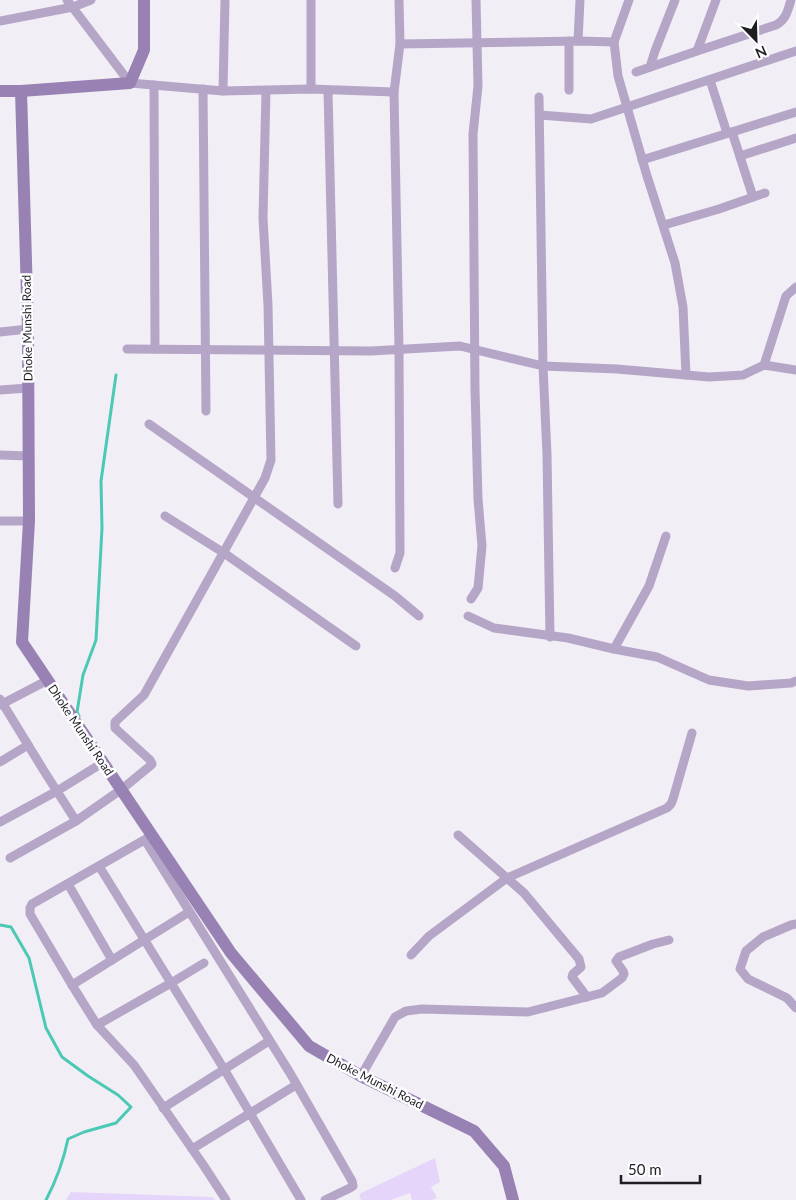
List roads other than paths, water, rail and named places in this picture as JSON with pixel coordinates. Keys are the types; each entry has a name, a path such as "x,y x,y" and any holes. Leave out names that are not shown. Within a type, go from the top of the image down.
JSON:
{"street":[{"path":"0,21 91,0"},
{"path":"130,83 144,50 144,0"},
{"path":"223,91 225,0"},
{"path":"311,0 311,89"},
{"path":"395,568 400,553 399,350 394,92 400,44 399,0"},
{"path":"471,599 478,588 482,546 478,499 475,349 473,134 478,86 476,0"},
{"path":"569,90 573,41 580,0"},
{"path":"629,0 614,42 618,76 642,160 675,263 683,307 686,375"},
{"path":"650,67 675,0"},
{"path":"697,51 716,0"},
{"path":"636,72 776,25 785,18 791,0"},
{"path":"70,4 130,83"},
{"path":"400,44 614,42"},
{"path":"540,115 591,119 796,52"},
{"path":"710,80 740,156 753,197"},
{"path":"0,91 130,83 223,91 311,89 394,92"},
{"path":"154,85 156,349"},
{"path":"204,89 206,411"},
{"path":"10,858 76,820 122,789 152,764 115,728 115,722 144,695 265,478 270,460 268,306 263,218 266,90"},
{"name":"Dhoke Munshi Road","path":"21,91 28,329 29,456 29,521 22,642 122,789 149,838 231,953 309,1046 361,1076 474,1130 504,1166 513,1200"},
{"path":"328,91 338,504"},
{"path":"539,97 550,637"},
{"path":"642,160 796,112"},
{"path":"740,156 796,138"},
{"path":"664,225 765,193"},
{"path":"764,365 786,296 796,287"},
{"path":"0,332 28,329"},
{"path":"127,349 371,351 460,346 543,366 617,369 709,377 742,376 764,365 796,370"},
{"path":"0,390 28,388"},
{"path":"149,424 395,596 420,616"},
{"path":"0,456 29,456"},
{"path":"165,516 224,553 356,646"},
{"path":"0,521 29,521"},
{"path":"614,649 649,586 666,536"},
{"path":"468,616 494,628 568,638 657,657 709,680 748,686 796,681"},
{"path":"48,680 1,703 76,820"},
{"path":"412,955 429,936 507,878 667,808 673,799 692,733"},
{"path":"0,762 28,744"},
{"path":"0,822 57,791 104,762"},
{"path":"458,835 524,894 579,959 581,967 572,977 587,997"},
{"path":"226,1200 134,1065 97,1025 30,914 32,904 149,838 190,912 296,1085 352,1181 353,1186 325,1200"},
{"path":"99,866 224,1069 300,1200"},
{"path":"68,884 112,960"},
{"path":"72,985 190,912"},
{"path":"796,924 762,937 746,951 740,969 748,979 787,998 796,1008"},
{"path":"361,1076 395,1017 406,1011 422,1009 528,1012 602,993 622,978 624,974 616,961 619,957 669,940"},
{"path":"97,1025 204,963"},
{"path":"163,1108 269,1041"},
{"path":"192,1149 296,1085"}],"waterway":[{"path":"79,716 77,712 83,675 96,640 102,528 101,481 116,375"},
{"path":"0,925 11,927 29,958 46,1028 62,1057 118,1095 131,1107 116,1123 84,1132 68,1139 59,1171 46,1200"}]}
